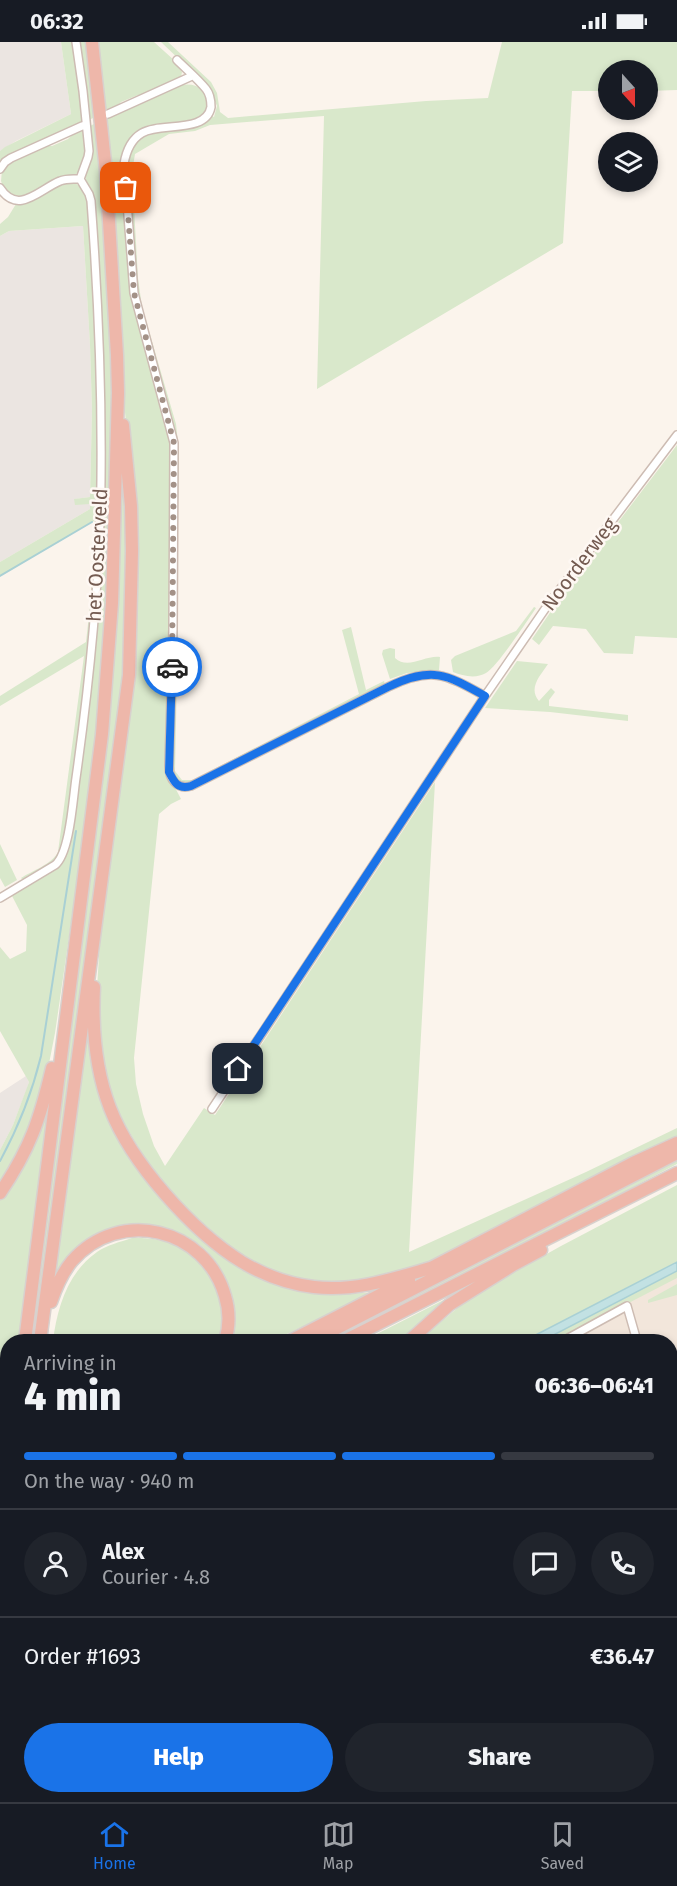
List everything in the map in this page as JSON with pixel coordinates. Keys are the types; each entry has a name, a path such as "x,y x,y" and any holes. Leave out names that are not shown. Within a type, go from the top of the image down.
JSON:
{"highway":[{"path":"25,1334 84,874 107,678 114,579 118,393 114,289 106,171 92,42"},
{"path":"41,1334 129,675 131,506 118,393"},
{"path":"95,926 93,1029 102,1085 116,1121 139,1160 194,1224 229,1253 252,1268 279,1280 306,1286 341,1288 364,1286 434,1267"},
{"path":"0,1193 18,1167 39,1121 65,1015"},
{"path":"304,1334 677,1143"},
{"path":"326,1334 677,1153"},
{"path":"358,1334 677,1173"},
{"path":"417,1334 449,1305 467,1293 621,1201"},
{"path":"41,1334 55,1289 72,1262 94,1243 109,1236 141,1230 160,1232 176,1238 190,1246 214,1269 228,1304 230,1319 227,1334"}],"street":[{"path":"0,188 8,197 21,200 30,198 61,180 80,179 88,151 76,42"},
{"path":"177,60 210,96 211,106 207,115 194,124 152,129 140,134 130,146 124,164 134,293 174,443 173,629 169,766 172,778 180,787 191,786 388,687 416,676 434,674 449,677 485,696"},
{"path":"108,114 192,76"},
{"path":"0,169 5,162 82,126"},
{"name":"het Oosterveld","path":"0,897 55,865 62,857 85,704 99,551 101,408 100,342 91,201 80,179"},
{"name":"Noorderweg","path":"212,1109 545,609 677,435"},
{"path":"577,1334 627,1306 636,1334"}],"shaded area":[{"path":"0,42 61,42 71,114 0,151"},
{"path":"83,226 92,410 90,497 75,499 90,504 90,509 0,562 0,236 9,231"},
{"path":"26,1076 29,1082 26,1091 13,1125 0,1150 0,1093"},
{"path":"677,1263 677,1334 544,1334"}],"green space":[{"path":"61,42 74,42 83,123 0,163 0,151 5,147 71,114"},
{"path":"78,42 88,42 95,109 110,274 115,446 100,724 55,1033 46,1079 34,1121 0,1186 0,1150 13,1125 29,1082 0,1031 0,947 10,959 26,951 27,925 11,894 63,859 90,674 104,437 85,176 90,126 96,123 93,118 89,120"},
{"path":"96,42 154,42 175,61 182,72 181,77 146,95 138,95 121,102 116,108 106,112 108,118 181,85 190,85 203,90 208,102 202,115 195,120 153,126 124,154 132,286 172,445 168,774 181,799 159,814 134,1058 136,1084 154,1146 165,1166 204,1108 215,1115 435,782 409,1252 677,1128 677,1137 422,1265 387,1280 317,1283 286,1276 259,1266 235,1251 187,1209 146,1160 124,1123 112,1096 101,1060 96,1004 101,924 131,688 136,605 133,497 123,391 107,121"},
{"path":"161,42 168,42 211,82 217,93 220,112 228,118 488,98 502,42 677,42 677,90 658,91 658,60 598,60 598,91 572,91 563,243 317,389 324,116 210,125 195,131 169,134 135,154 132,172 138,278 142,307 176,424 179,452 175,771 182,780 193,780 359,694 342,630 351,627 366,690 384,681 385,684 187,784 179,783 171,772 175,443 136,292 127,179 131,149 143,136 192,126 210,115 214,117 217,106 209,88"},
{"path":"84,129 86,156 80,172 25,197 9,194 4,189 1,181 2,170 10,162 44,146 52,146 68,139 74,133"},
{"path":"74,182 85,191 88,199 99,362 99,513 88,662 62,853 58,860 23,880 21,878 47,864 58,852 84,656 0,706 0,696 86,642 91,597 94,521 0,576 0,562 90,509 90,504 75,505 74,499 90,497 92,410 90,345 83,226 9,231 0,236 0,224 8,217 16,204 63,183"},
{"path":"119,444 128,500 126,672 40,1334 32,1334 90,861"},
{"path":"677,445 677,638 635,636 633,654 604,653 586,629 553,626 539,645 532,639 558,601"},
{"path":"534,607 536,608 512,643 491,669 478,676 453,672 451,660 455,656 516,631"},
{"path":"395,649 395,658 405,663 440,657 439,670 407,673 390,679 382,654 383,650"},
{"path":"517,661 548,664 535,687 539,701 551,688 555,692 549,700 549,706 628,715 628,721 550,712 485,708"},
{"path":"0,844 17,880 5,887 0,878"},
{"path":"88,1000 99,1088 180,1217 291,1288 334,1295 376,1292 287,1334 233,1334 234,1310 225,1277 205,1250 193,1240 178,1234 108,1234 54,1285 86,1032"},
{"path":"53,1081 19,1334 0,1334 0,1199 12,1183"},
{"path":"677,1158 677,1164 529,1242 345,1334 337,1334"},
{"path":"677,1185 677,1262 538,1334 426,1334 461,1305 561,1246"},
{"path":"132,1238 160,1240 184,1249 194,1257 211,1277 218,1290 225,1316 223,1334 54,1334 57,1316 71,1280 87,1260 114,1244"},
{"path":"677,1271 677,1278 569,1334 556,1334"},
{"path":"483,1280 414,1334 377,1334"},
{"path":"677,1284 677,1295 648,1303 648,1300"}],"water":[{"path":"677,1262 677,1271 556,1334 538,1334"}],"waterway":[{"path":"0,576 92,522"},
{"path":"0,1161 24,1110 41,1056 76,831"}],"way so far":[{"path":"126,188 134,293 174,443 172,667"}],"route":[{"path":"172,667 169,772 175,784 184,788 398,682 416,676 434,674 449,677 485,696 238,1069"}]}
